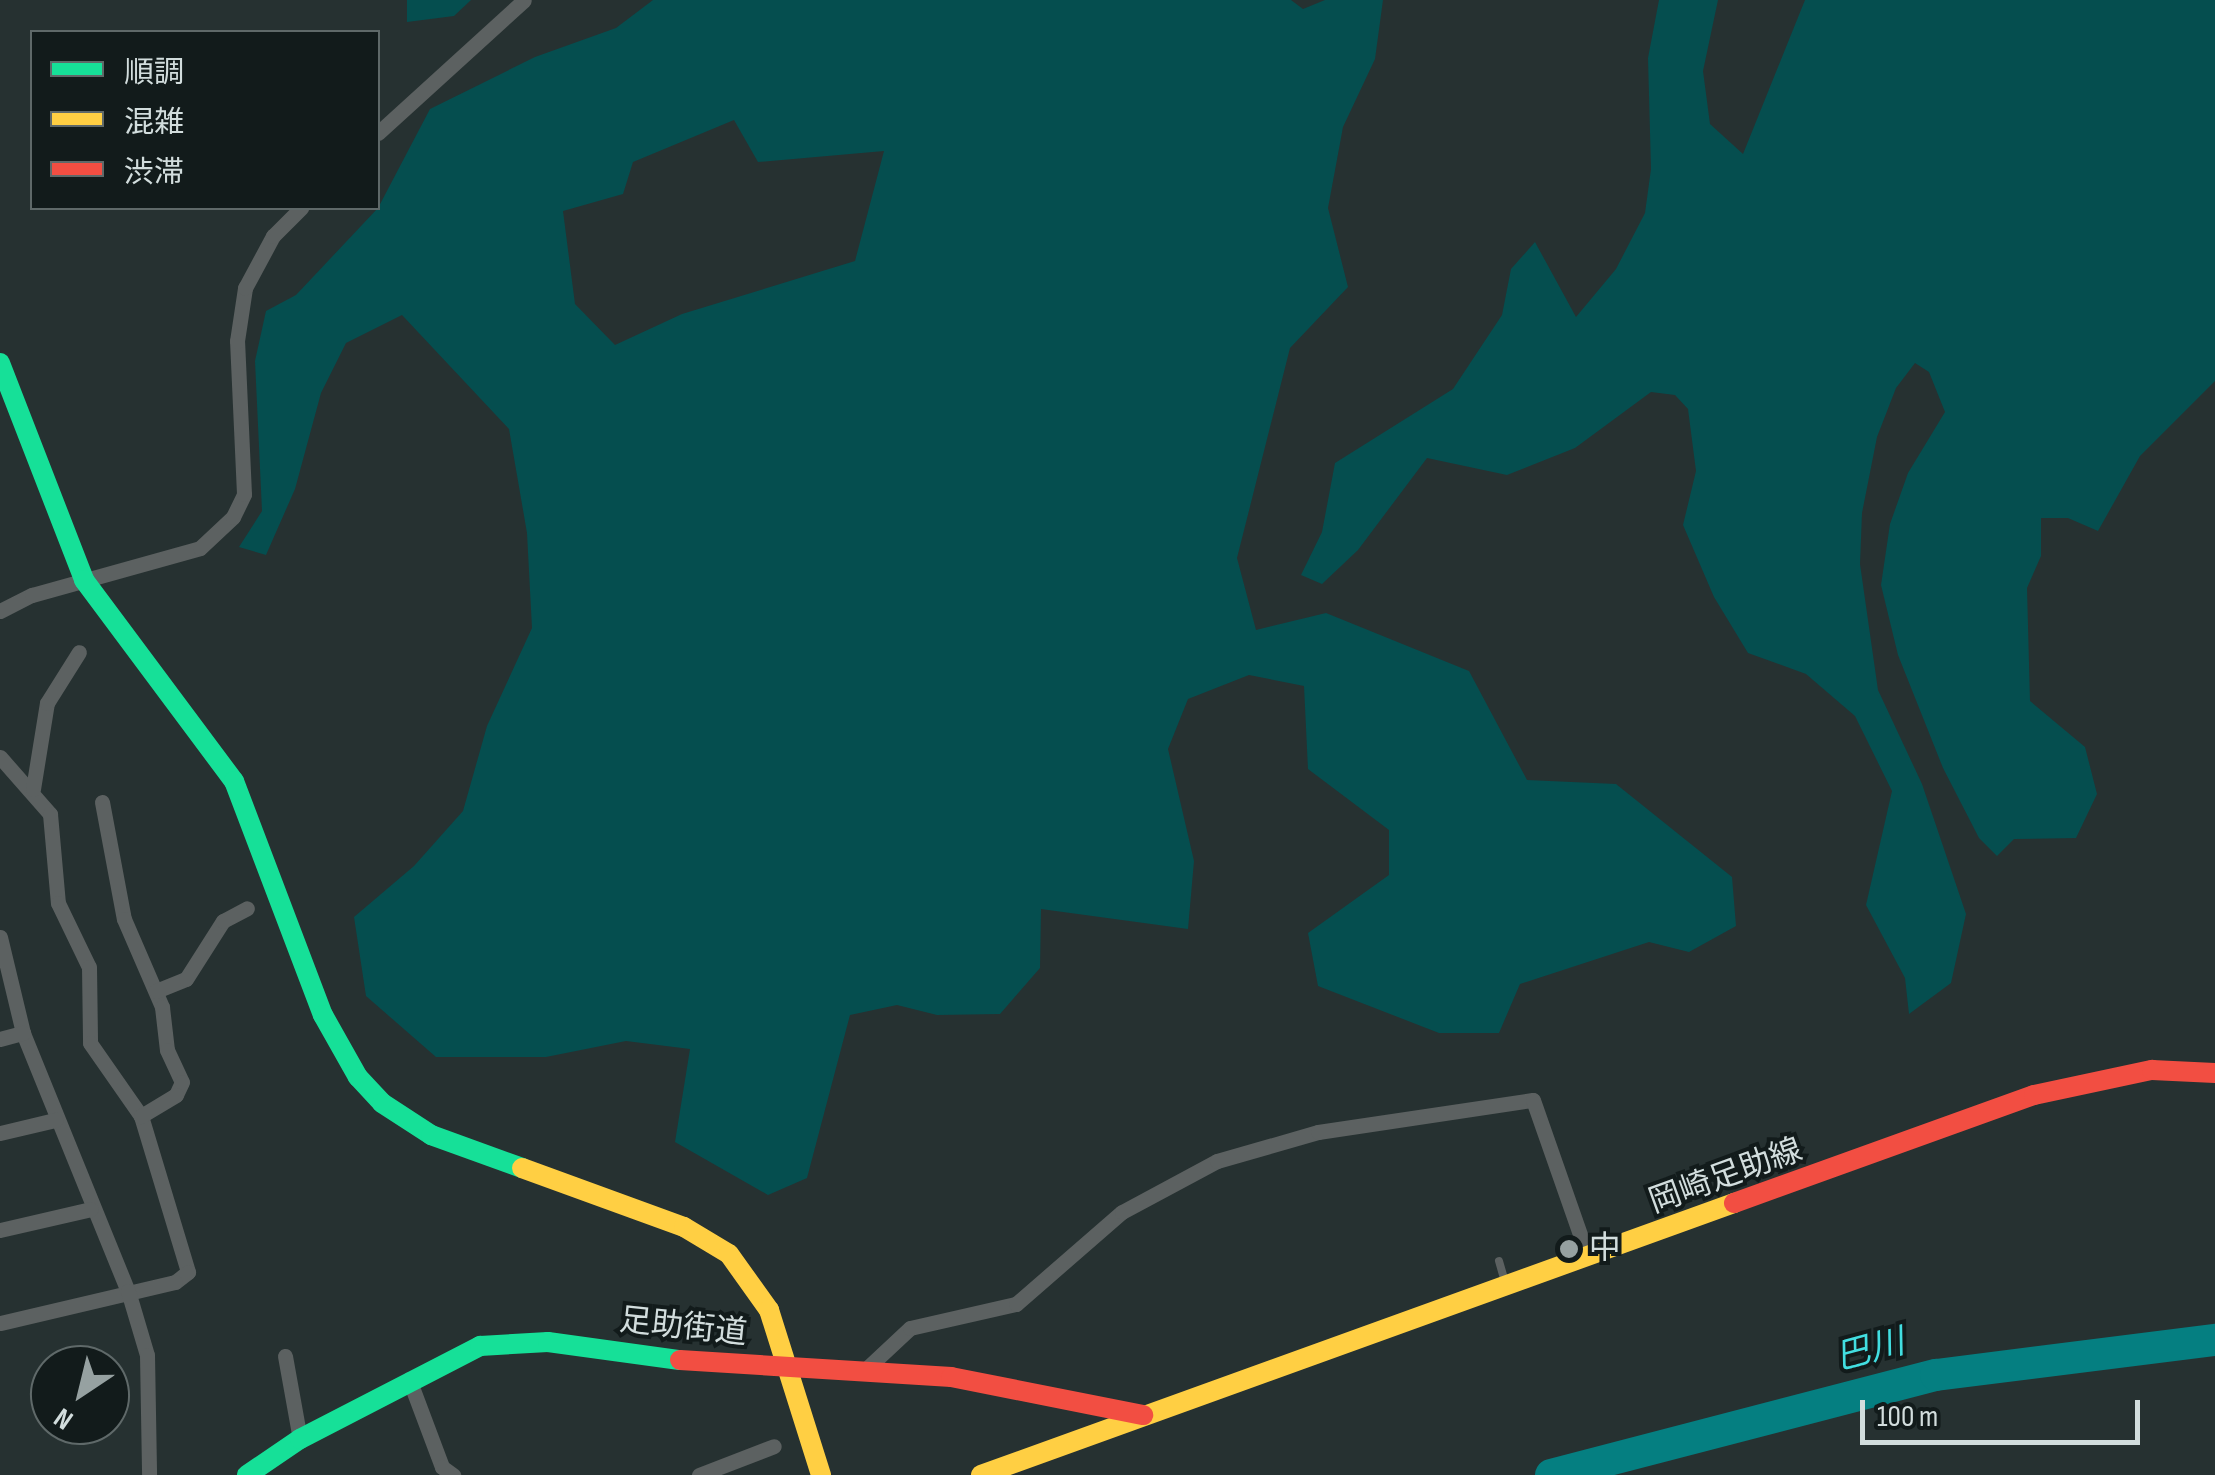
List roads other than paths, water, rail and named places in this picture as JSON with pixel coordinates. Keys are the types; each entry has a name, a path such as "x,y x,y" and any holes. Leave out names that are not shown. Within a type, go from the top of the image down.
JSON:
{"street":[{"path":"380,132 524,0"},
{"path":"0,611 84,580 200,548 233,517 244,494 237,340 245,288 273,236 300,210"},
{"path":"0,363 84,580 234,781 323,1016 358,1077 382,1104 431,1135 684,1227 729,1254 759,1288 820,1475"},
{"path":"34,789 47,703 79,652"},
{"path":"0,758 34,789 54,829 58,903 89,967 90,1043 141,1116 188,1272 175,1282 0,1322"},
{"path":"102,802 124,920 156,991 167,1050 182,1082 176,1095 141,1116"},
{"path":"156,991 186,980 223,922 246,908"},
{"path":"0,942 23,1033 55,1120 128,1292 147,1356 149,1475"},
{"path":"0,1038 23,1033"},
{"name":"岡崎足助線","path":"981,1475 2034,1095 2152,1070 2215,1073"},
{"path":"864,1371 910,1328 1016,1304 1122,1212 1216,1161 1318,1132 1533,1100 1588,1257"},
{"path":"0,1133 55,1120"},
{"path":"0,1230 92,1210"},
{"name":"足助街道","path":"247,1475 300,1438 480,1346 548,1342 788,1369 951,1377 1143,1415"},
{"path":"285,1356 300,1438"},
{"path":"409,1379 442,1467 453,1475"},
{"path":"700,1475 774,1446"}],"lane":[{"path":"1498,1260 1506,1286"}],"waterway":[{"name":"巴川","path":"1551,1475 1936,1375 2215,1340"}],"place":[{"name":"中","path":"1569,1249"}]}
